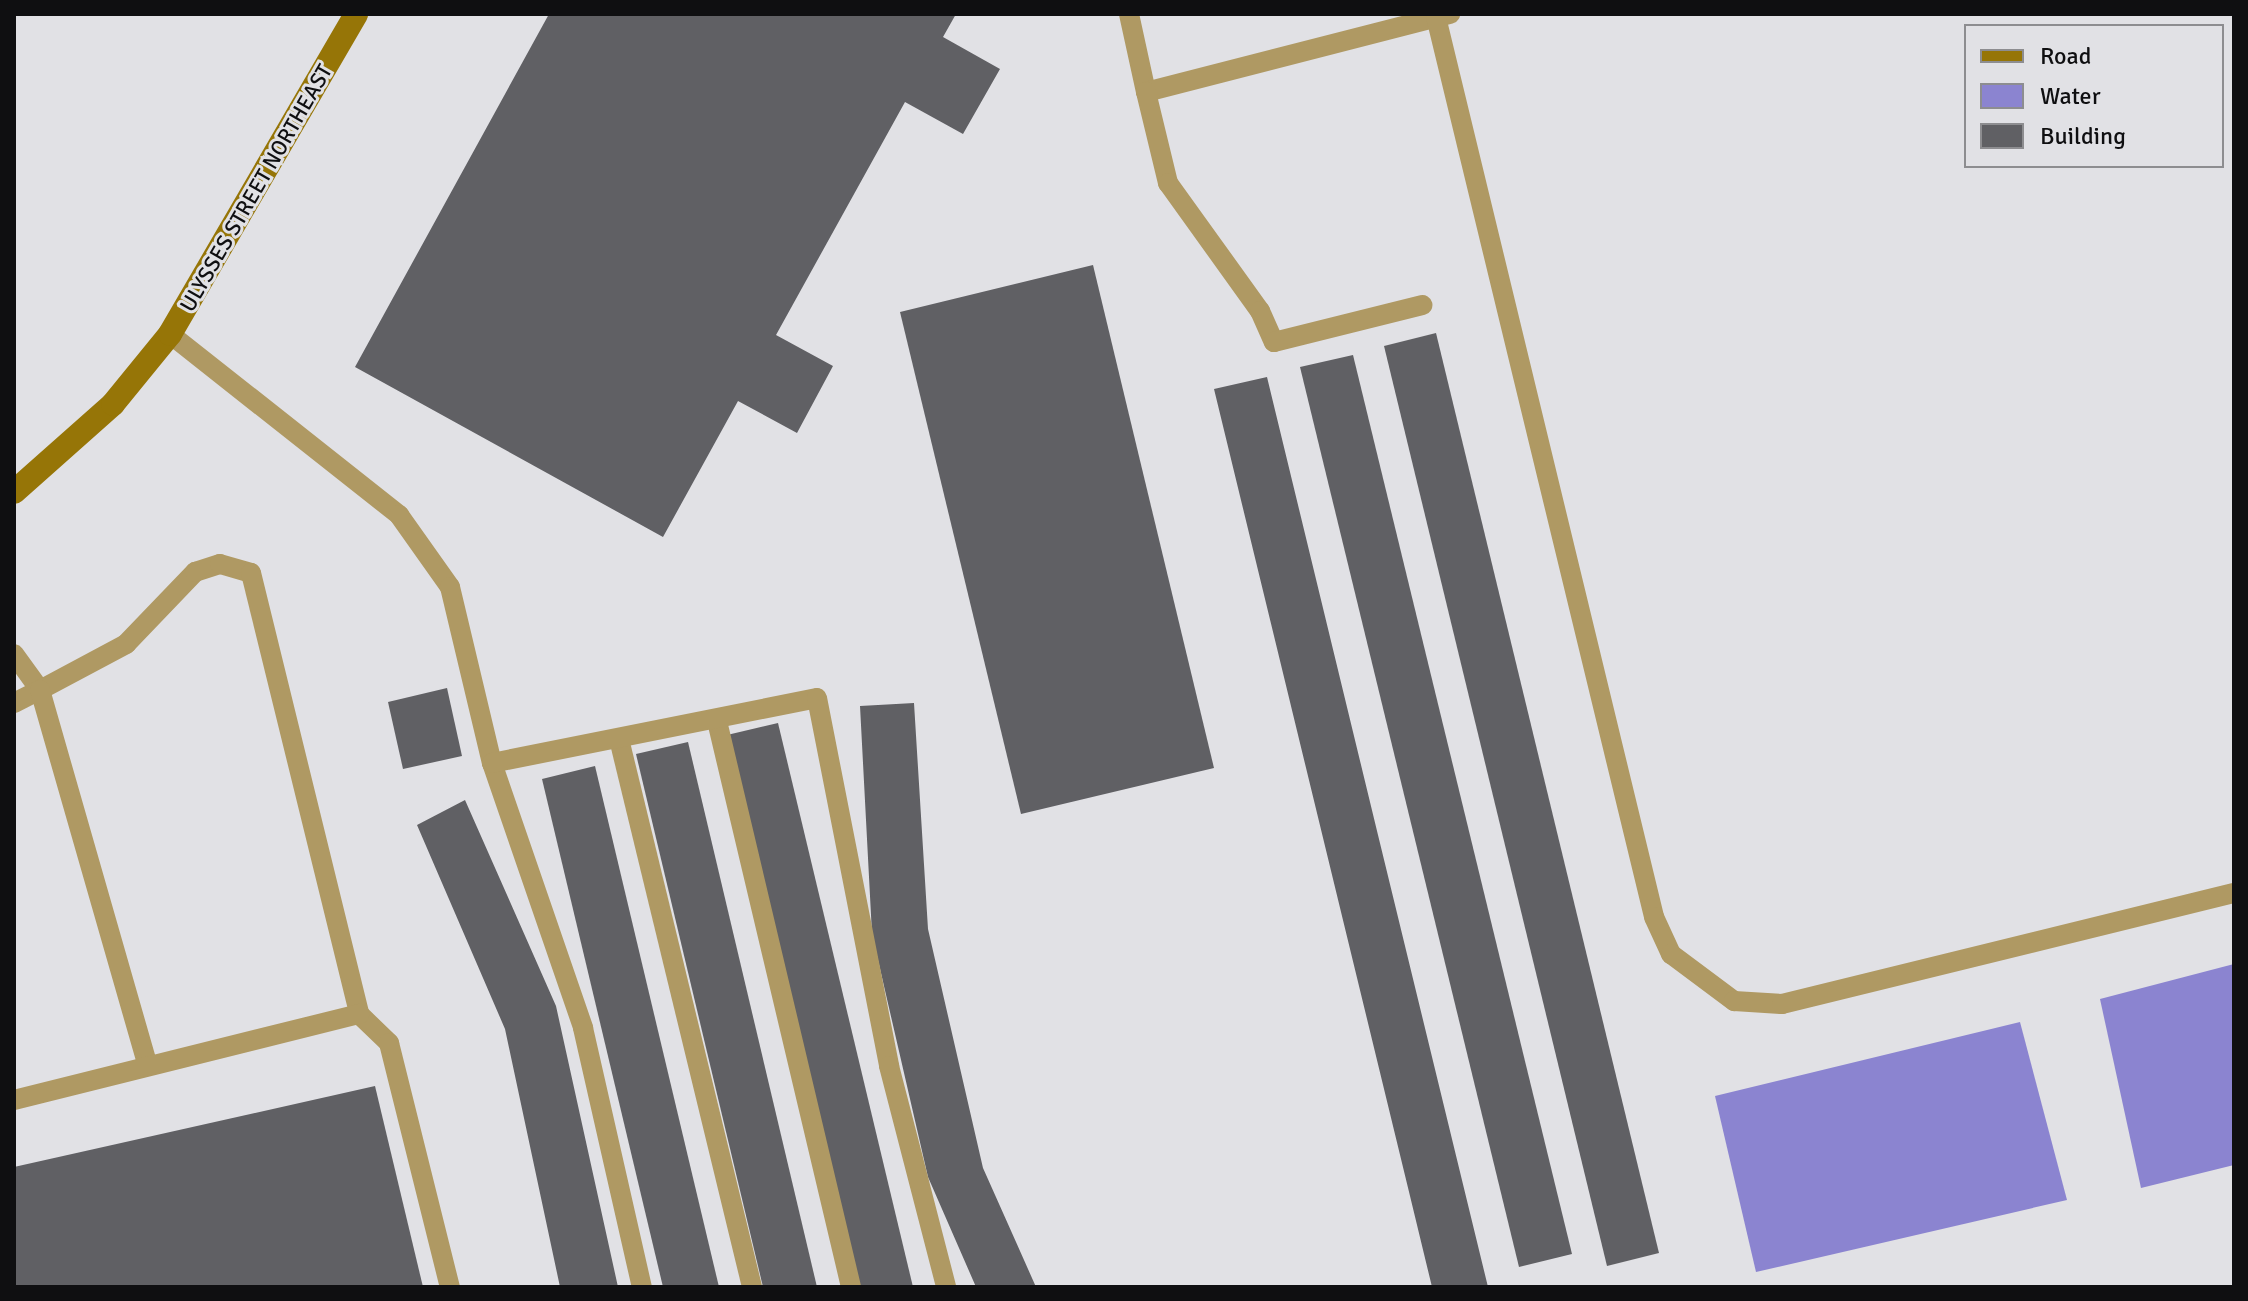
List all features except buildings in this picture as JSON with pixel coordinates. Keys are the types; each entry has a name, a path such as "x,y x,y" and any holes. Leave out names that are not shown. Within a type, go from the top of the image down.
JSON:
{"street":[{"name":"ULYSSES STREET NORTHEAST","path":"14,492 113,404 170,334 356,14"}],"lane":[{"path":"1129,14 1168,183 1260,311 1274,342 1422,305"},
{"path":"1146,92 1443,16 1654,917 1671,954 1734,1001 1782,1004 2234,893"},
{"path":"170,334 399,515 428,547 464,623 492,763 583,1028 642,1287"},
{"path":"14,703 126,644 195,572 220,564 251,573 359,1014 389,1043 450,1287"},
{"path":"14,654 40,690 148,1066"},
{"path":"492,763 620,743 817,698 889,1066 946,1287"},
{"path":"717,721 851,1287"},
{"path":"620,743 752,1287"},
{"path":"14,1100 359,1014"}],"water":[{"path":"2234,964 2234,1165 2141,1188 2100,999"},
{"path":"2020,1022 2067,1200 1756,1272 1715,1096"}]}
